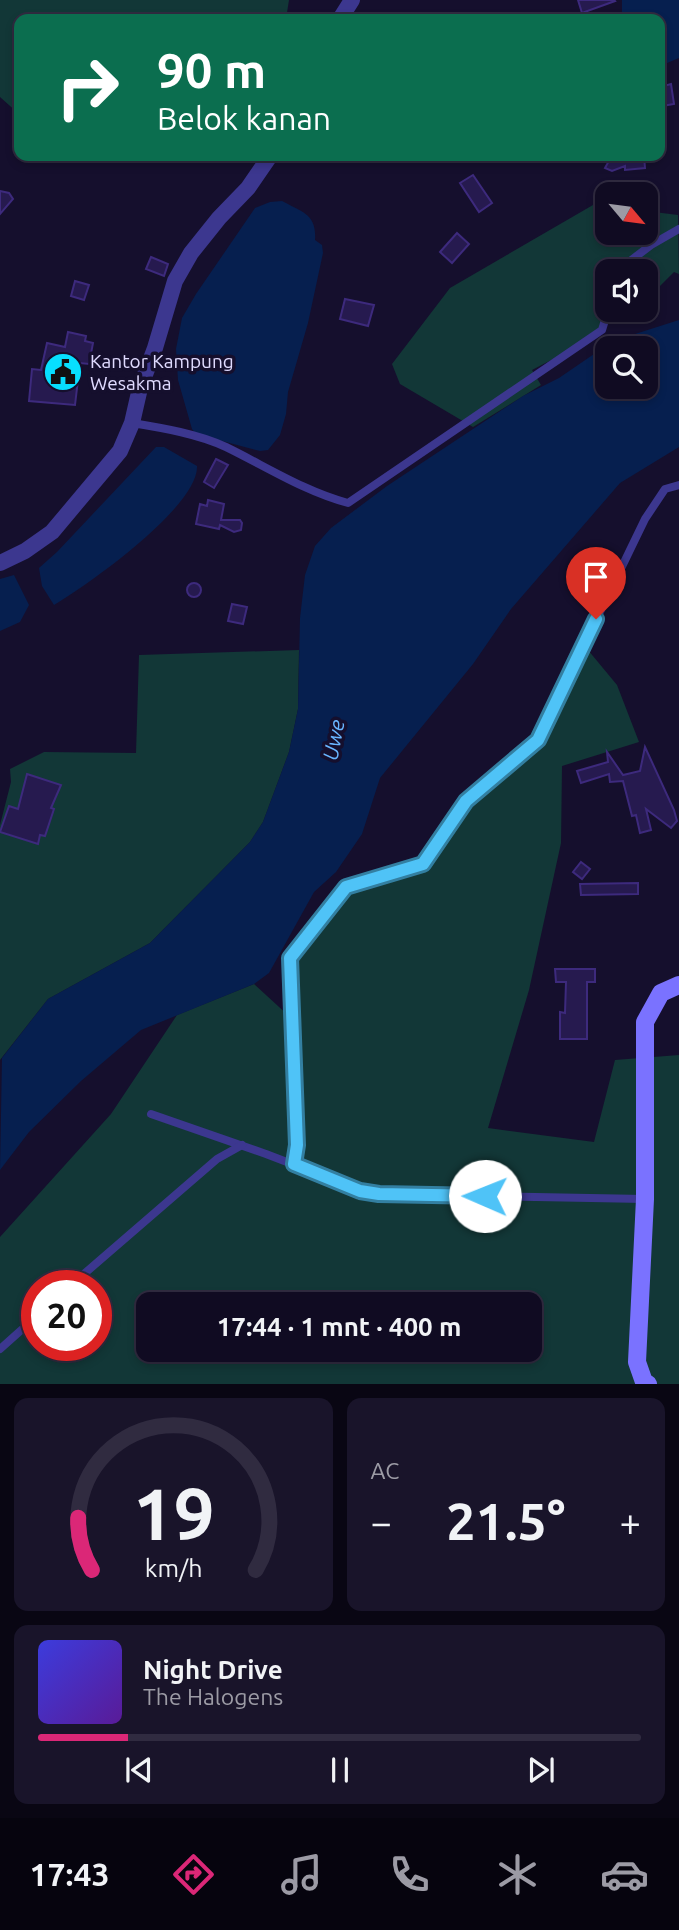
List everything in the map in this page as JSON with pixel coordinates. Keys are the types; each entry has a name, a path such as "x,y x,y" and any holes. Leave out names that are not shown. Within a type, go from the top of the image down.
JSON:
{"main road":[{"path":"648,1384 644,1382 637,1362 645,1199 645,1022 661,993 679,985"}],"street":[{"path":"0,563 26,551 52,532 121,451 176,281 191,253 248,188 267,161"}],"lane":[{"path":"633,259 679,229"},
{"path":"132,422 224,446 319,495 348,503 602,330 604,322"},
{"path":"294,1164 297,1145 290,958 346,887 423,864 466,801 538,740 645,519 665,489 679,485"},
{"path":"151,1114 294,1164 360,1191 379,1194 645,1199"},
{"path":"89,1270 217,1159 242,1145"},
{"path":"0,1349 21,1330"}],"green space":[{"path":"0,0 289,0 287,14 14,14 14,110 0,97"},
{"path":"593,205 595,245 658,245 658,212 678,215 679,274 674,272 658,288 658,259 595,259 595,322 608,322 580,345 532,370 541,385 473,427 400,384 392,364 450,288"},
{"path":"583,644 617,685 639,742 562,766 561,843 529,990 488,1128 594,1142 615,1060 679,1055 679,1384 0,1384 0,1237 111,1114 177,1015 254,984 290,1017 290,958 346,887 423,864 465,801 538,740"},
{"path":"299,650 298,709 289,752 263,822 250,842 150,943 48,999 0,1060 0,825 11,782 10,769 44,752 136,753 139,655"}],"water":[{"path":"622,0 679,0 679,58 665,64 665,14 622,14"},
{"path":"282,201 311,219 315,240 322,245 323,253 308,323 288,392 280,435 268,450 260,451 196,434 192,429 178,380 176,349 182,318 255,208"},
{"name":"Uwe","path":"679,320 679,447 620,483 511,609 473,664 380,778 362,834 336,872 314,892 269,973 254,984 141,1030 81,1081 29,1132 0,1170 2,1058 48,999 150,943 250,842 263,822 289,752 298,709 300,618 305,575 315,546 331,528 387,486 523,396 559,378 595,353 595,399 658,399 658,336 629,336"},
{"path":"156,447 164,447 197,466 193,483 162,522 139,543 54,605 42,586 39,568"},
{"path":"14,575 29,605 20,622 0,631 0,579"}],"building":[{"path":"578,0 614,0 615,1 582,13"},
{"path":"671,84 674,104 665,106 665,86"},
{"path":"609,161 644,161 645,168 625,170 625,166 612,171 605,168"},
{"path":"473,175 492,203 479,212 460,183"},
{"path":"0,191 9,193 13,199 0,214"},
{"path":"457,233 469,244 452,263 440,252"},
{"path":"151,257 168,264 164,276 146,269"},
{"path":"75,281 89,285 84,300 71,296"},
{"path":"345,299 374,305 368,326 340,319"},
{"path":"68,332 86,336 85,341 93,343 89,364 80,363 75,405 29,401 32,369 41,370 47,343 65,347"},
{"path":"216,459 228,465 214,488 204,482"},
{"path":"208,500 224,504 221,520 240,520 241,530 234,532 220,525 219,529 196,524 200,504 207,506"},
{"path":"194,583 199,585 199,595 194,597 189,595 187,590 189,585"},
{"path":"232,604 247,607 243,624 228,621"},
{"path":"645,747 677,821 671,828 646,809 651,830 640,833 636,815 632,816 623,781 610,782 609,774 581,783 577,771 608,762 607,752 623,775 640,771"},
{"path":"27,774 61,785 51,808 54,809 45,836 40,835 38,844 0,832 9,806 18,809"},
{"path":"581,862 590,869 582,879 573,872"},
{"path":"638,883 638,894 581,895 580,884"},
{"path":"555,969 595,969 595,982 587,982 587,1039 560,1039 560,1012 565,1013 566,982 556,982"}],"place":[{"name":"Kantor Kampung Wesakma","path":"63,372"}],"route":[{"path":"485,1196 379,1194 360,1191 294,1164 297,1145 290,958 346,887 423,864 466,801 538,740 596,619"}]}
